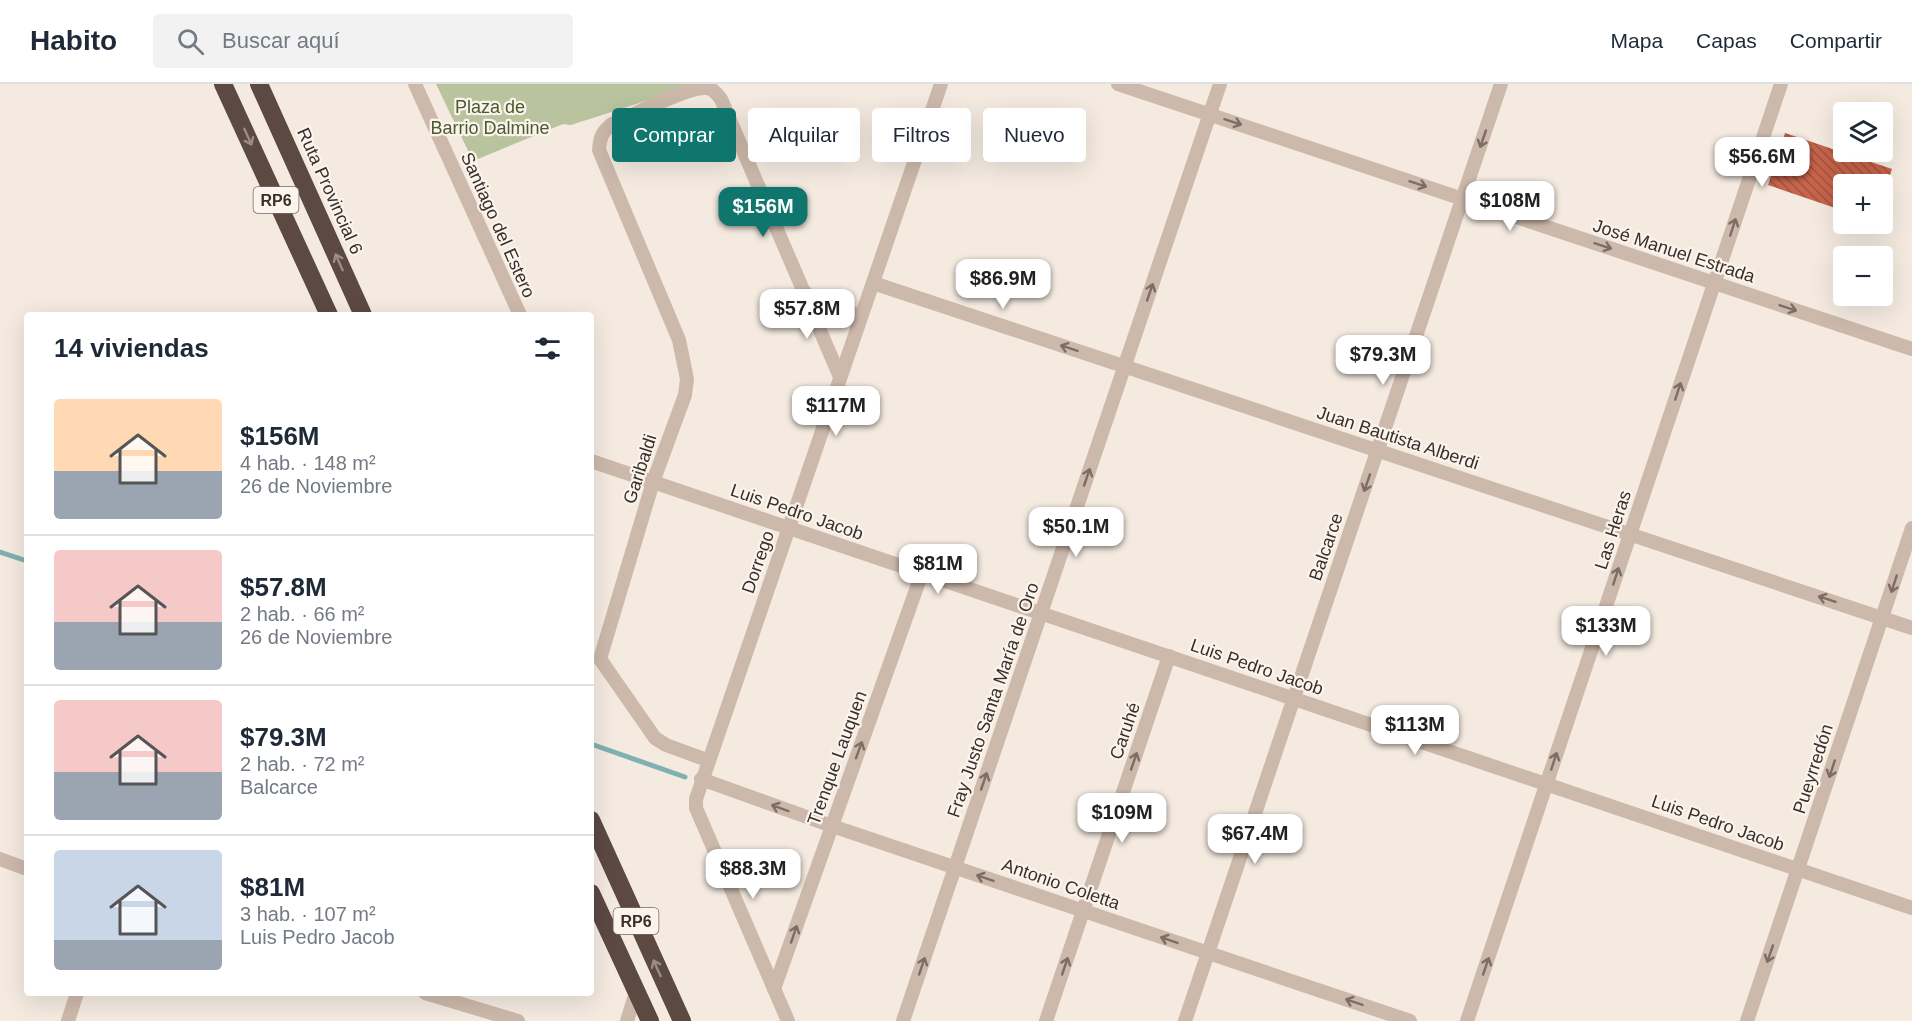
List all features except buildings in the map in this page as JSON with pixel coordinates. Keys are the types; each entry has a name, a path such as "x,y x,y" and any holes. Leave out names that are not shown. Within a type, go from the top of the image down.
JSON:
{"highway":[{"name":"RP6","path":"223,84 328,312"},
{"name":"Ruta Provincial 6","path":"259,84 362,312"},
{"name":"RP6","path":"594,827 681,1017"},
{"name":"RP6","path":"594,900 650,1021"}],"street":[{"name":"Santiago del Estero","path":"415,84 518,312"},
{"name":"Dorrego","path":"701,779 941,84"},
{"name":"José Manuel Estrada","path":"1118,84 1912,349"},
{"name":"Fray Justo Santa María de Oro","path":"903,1021 1220,84"},
{"name":"Balcarce","path":"1185,1021 1501,84"},
{"name":"Las Heras","path":"1467,1021 1781,84"},
{"name":"Garibaldi","path":"707,760 666,745 656,738 600,659 653,482 684,394 687,379 679,340 599,150 600,137 612,124 681,95 707,88 721,99 803,290"},
{"name":"Juan Bautista Alberdi","path":"873,283 1912,628"},
{"path":"803,290 815,304 861,316"},
{"path":"803,290 840,377"},
{"name":"Luis Pedro Jacob","path":"594,462 1912,908"},
{"name":"Pueyrredón","path":"1747,1021 1912,528"},
{"name":"Trenque Lauquen","path":"774,989 922,573"},
{"name":"Caruhé","path":"1046,1021 1169,656"},
{"path":"701,779 696,808 788,1021"},
{"name":"Antonio Coletta","path":"701,779 955,868 1410,1021"},
{"path":"0,859 24,868"},
{"path":"627,1021 636,992"},
{"path":"68,1021 76,996"},
{"path":"435,996 518,1021"}],"green space":[{"name":"Plaza de Barrio Dalmine","path":"436,84 698,84 624,108 612,108 612,112 571,125 563,124 473,161"}],"waterway":[{"path":"0,552 24,560"},
{"path":"594,745 685,777"}]}
